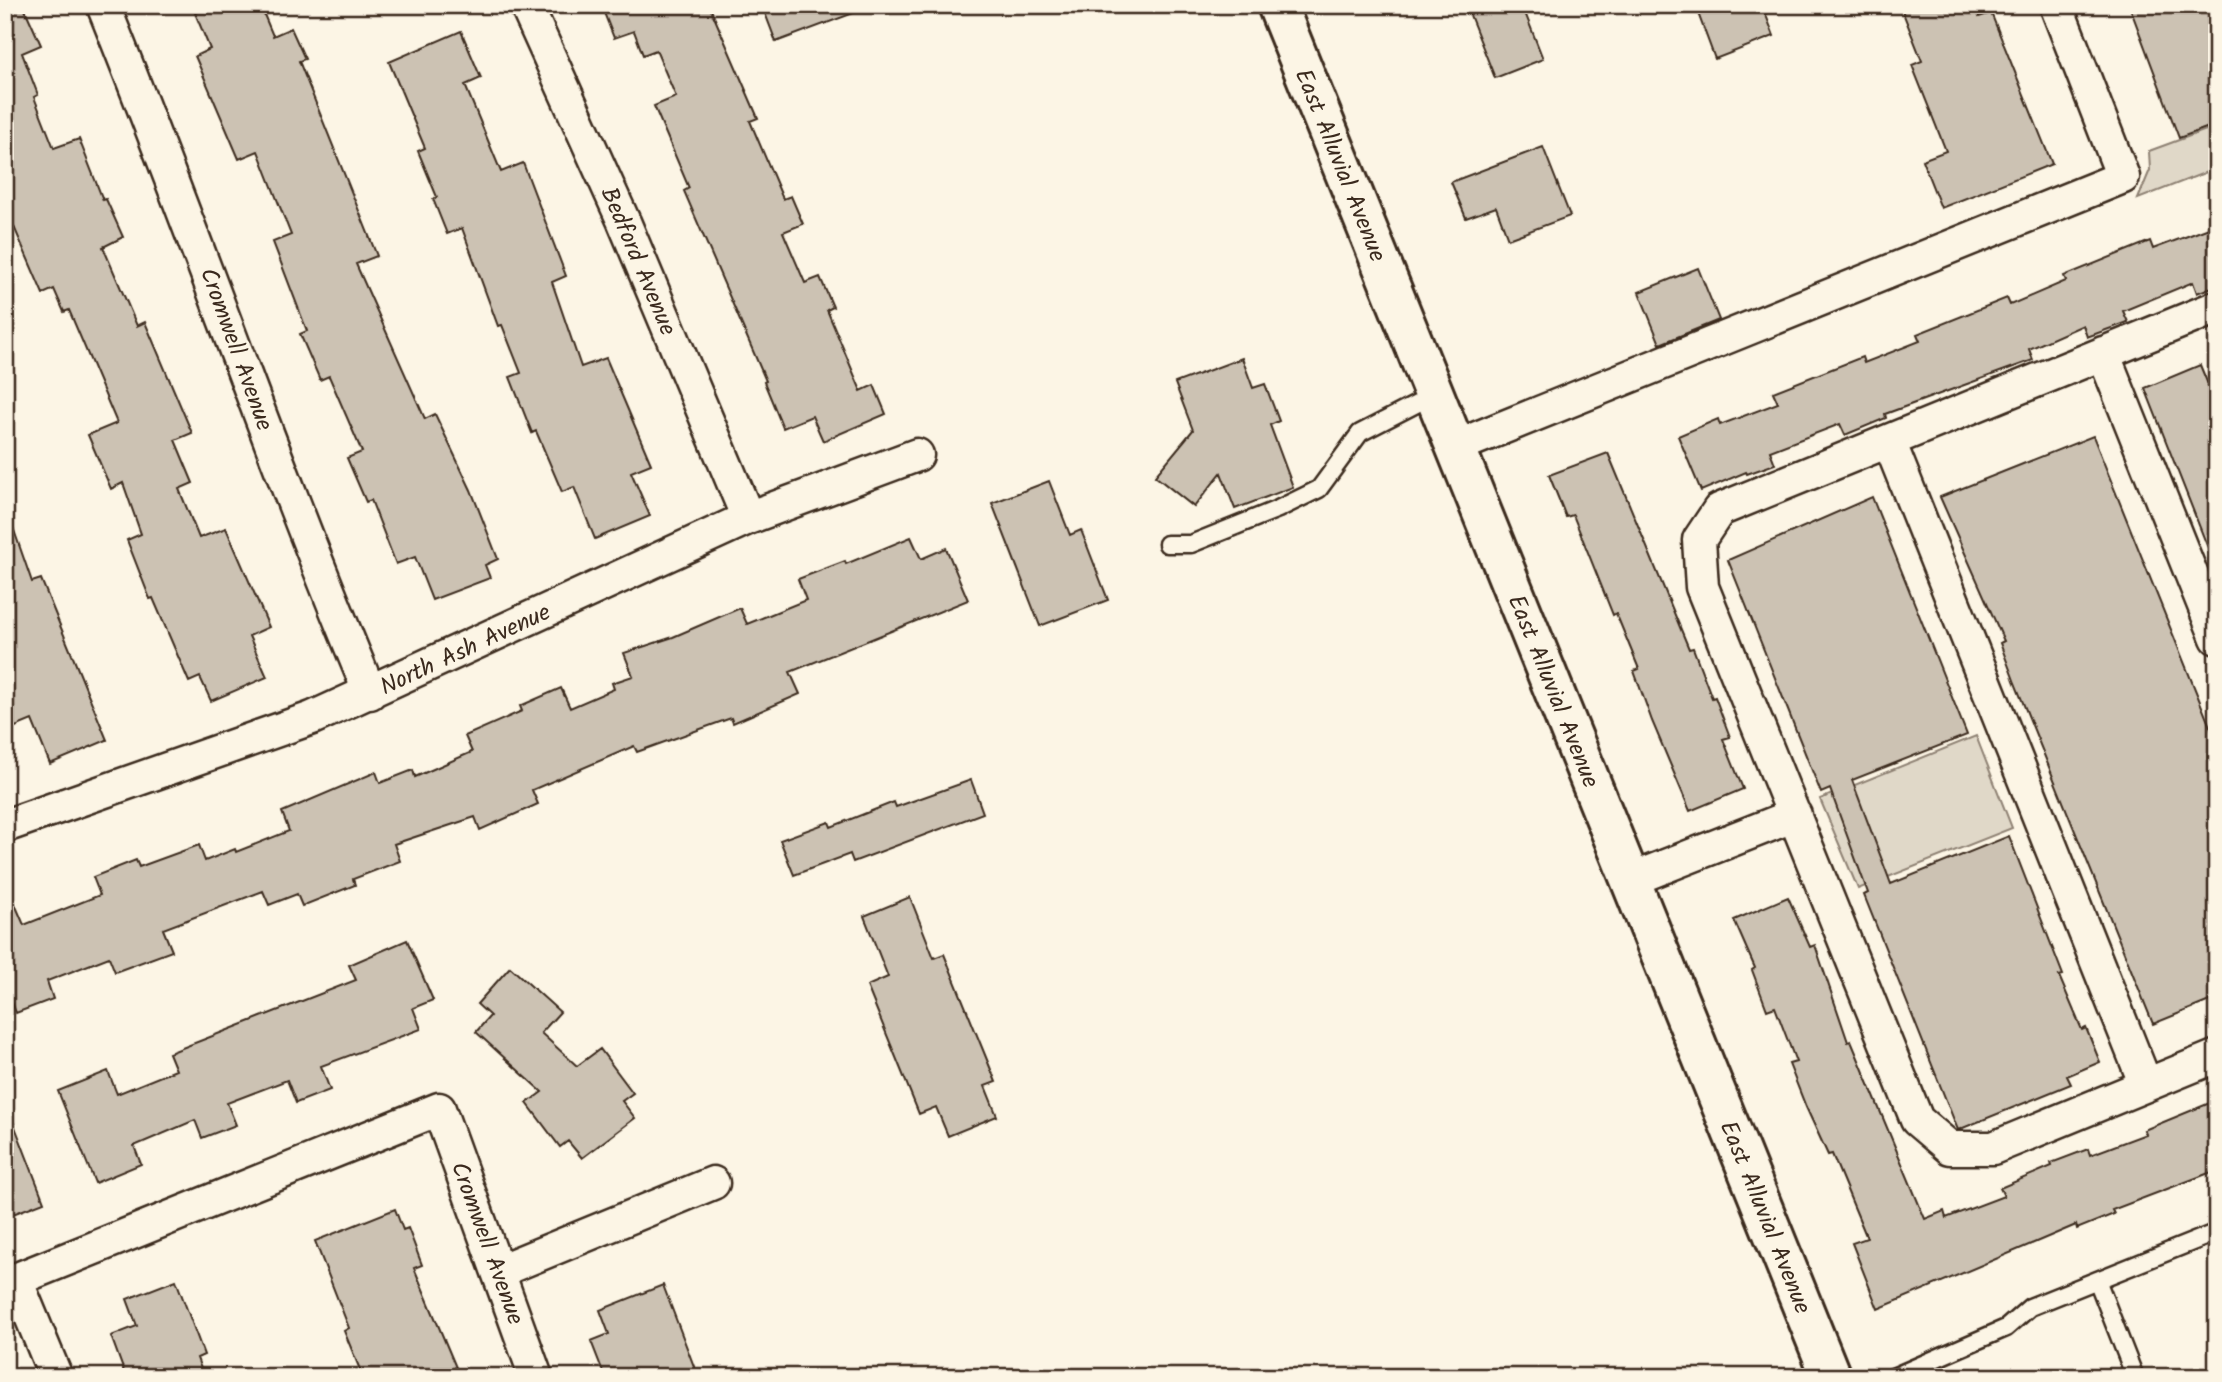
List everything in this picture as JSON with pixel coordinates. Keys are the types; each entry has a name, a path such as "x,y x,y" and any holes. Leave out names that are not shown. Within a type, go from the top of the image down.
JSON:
{"street":[{"name":"Cromwell Avenue","path":"103,5 207,267 303,532 370,693"},
{"name":"Bedford Avenue","path":"526,5 624,222 748,519"},
{"name":"East Alluvial Avenue","path":"1277,5 1831,1377"},
{"path":"1455,447 2123,177 2056,5"},
{"path":"2217,307 1719,510 1699,540 1702,587 1917,1120 1950,1148 1993,1148 2217,1056"},
{"path":"2103,354 2217,638"},
{"path":"1889,441 2146,1085"},
{"name":"North Ash Avenue","path":"5,826 250,741 370,693 748,519 917,456"},
{"path":"1630,880 1796,815"},
{"name":"Cromwell Avenue","path":"11,1282 439,1109 536,1377"},
{"path":"499,1271 713,1183"},
{"path":"11,1282 56,1377"}],"lane":[{"path":"1167,544 1191,544 1278,509 1319,489 1360,433 1434,395"},
{"path":"1893,1377 2006,1328 2030,1307 2217,1233"},
{"path":"2097,1280 2135,1377"}],"shaded area":[{"path":"2217,126 2217,168 2138,199 2150,170 2149,151"},
{"path":"1976,736 2012,828 1858,889 1820,799"}],"building":[{"path":"23,5 41,45 22,53 38,95 34,97 54,148 79,139 103,200 106,199 123,237 103,247 137,326 145,322 192,433 175,440 193,483 179,489 199,538 226,528 269,627 249,636 267,677 211,701 200,677 189,682 153,598 150,599 127,540 141,534 123,483 111,489 88,435 117,423 69,310 64,312 54,289 43,294 5,206 5,13"},
{"path":"213,5 260,5 273,36 291,28 305,59 299,61 377,256 356,264 425,419 435,414 471,490 498,559 485,565 490,578 432,600 415,557 396,564 371,500 366,502 347,458 362,452 329,376 320,380 300,334 307,331 273,242 291,235 258,151 239,159 195,56 210,49 195,13"},
{"path":"601,5 709,5 758,118 750,121 783,199 791,196 803,224 783,232 805,283 820,277 833,307 827,310 861,391 874,385 886,414 823,441 812,416 783,428 764,382 766,381 684,191 689,188 654,106 676,97 656,50 643,55 634,31 614,38"},
{"path":"762,5 866,5 867,8 776,42"},
{"path":"1466,5 1522,5 1543,59 1495,78"},
{"path":"1695,5 1762,5 1774,36 1715,59"},
{"path":"1900,5 1975,5 1979,17 1991,13 2052,164 1941,208 1922,160 1946,151 1912,65 1922,61"},
{"path":"2129,5 2217,5 2217,124 2179,138"},
{"path":"461,31 481,78 465,85 501,172 523,163 566,276 552,282 581,367 606,358 651,464 631,472 650,516 595,539 574,487 562,492 536,431 532,433 510,377 521,373 502,325 498,326 462,228 447,234 433,199 437,197 418,151 425,148 389,62"},
{"path":"1543,147 1570,216 1508,239 1496,207 1466,218 1451,182"},
{"path":"2217,225 2217,285 2197,293 2193,282 2123,311 2128,322 2087,337 2083,325 2029,349 2033,360 1885,414 1886,418 1845,435 1840,424 1770,451 1775,464 1747,474 1746,472 1701,491 1678,436 1718,419 1720,425 1778,403 1773,392 1862,357 1864,363 1920,341 1917,334 2007,298 2010,305 2066,281 2064,276 2150,241 2153,249"},
{"path":"1698,268 1719,320 1660,344 1639,292"},
{"path":"1242,358 1253,388 1265,384 1279,421 1270,425 1293,487 1235,509 1221,473 1194,507 1155,476 1193,430 1175,383"},
{"path":"2200,365 2217,406 2217,571 2145,388"},
{"path":"2093,436 2217,744 2217,998 2153,1024 2015,683 2000,643 2004,641 1940,497"},
{"path":"1608,453 1689,649 1693,648 1712,698 1715,697 1730,737 1723,739 1743,789 1690,811 1652,721 1634,671 1639,669 1616,613 1613,615 1573,515 1566,517 1549,475"},
{"path":"1049,481 1070,535 1081,530 1108,600 1040,626 992,503"},
{"path":"1872,497 1967,735 1852,780 1891,884 2009,836 2063,975 2059,976 2082,1030 2086,1028 2100,1062 2067,1076 2071,1084 1958,1130 1864,895 1868,893 1830,789 1821,793 1728,560"},
{"path":"9,516 32,582 41,579 107,740 50,764 32,720 13,728 5,710 5,517"},
{"path":"911,537 921,559 946,548 968,600 790,672 800,694 733,723 731,718 637,752 634,746 532,790 538,804 480,830 475,817 394,844 400,861 353,879 355,885 302,906 297,894 269,905 263,891 163,929 172,951 115,972 109,957 47,981 53,999 16,1013 5,983 5,881 24,925 100,895 93,877 136,860 139,867 199,845 205,861 235,849 236,852 289,831 282,812 376,772 380,783 413,770 415,777 472,752 465,736 522,711 520,706 561,688 570,708 614,689 612,683 633,676 624,653 673,637 740,608 747,624 806,600 798,579 845,561 846,564"},
{"path":"971,780 983,813 853,862 850,854 794,875 780,840 829,822 831,827 894,802 896,807"},
{"path":"910,897 934,958 944,954 996,1082 985,1086 997,1116 948,1136 936,1107 919,1114 867,986 888,977 864,916"},
{"path":"1788,897 1810,947 1815,945 1848,1042 1851,1041 1925,1219 1944,1211 1946,1218 2004,1196 2000,1188 2052,1166 2051,1163 2088,1149 2090,1155 2146,1134 2144,1130 2217,1100 2217,1170 2112,1210 2114,1214 2077,1229 2076,1225 1878,1309 1852,1243 1867,1238 1832,1154 1828,1155 1806,1107 1789,1064 1796,1062 1775,1007 1767,1010 1752,970 1755,968 1734,920"},
{"path":"407,940 433,1000 413,1008 421,1029 321,1066 330,1090 296,1103 287,1080 227,1103 236,1125 202,1138 195,1120 134,1146 141,1164 95,1183 58,1091 108,1071 117,1094 176,1070 169,1053 356,980 349,965"},
{"path":"510,967 560,1012 541,1033 577,1066 600,1049 633,1093 622,1101 635,1118 582,1158 568,1141 560,1147 527,1103 542,1092 476,1032 490,1016 477,1004"},
{"path":"7,1106 44,1202 5,1217 5,1107"},
{"path":"395,1209 403,1230 408,1228 422,1265 414,1268 460,1377 363,1377 344,1331 349,1328 315,1241"},
{"path":"176,1280 204,1355 197,1358 204,1377 126,1377 111,1336 137,1326 127,1299"},
{"path":"663,1285 698,1377 605,1377 591,1341 609,1334 600,1310"}]}
